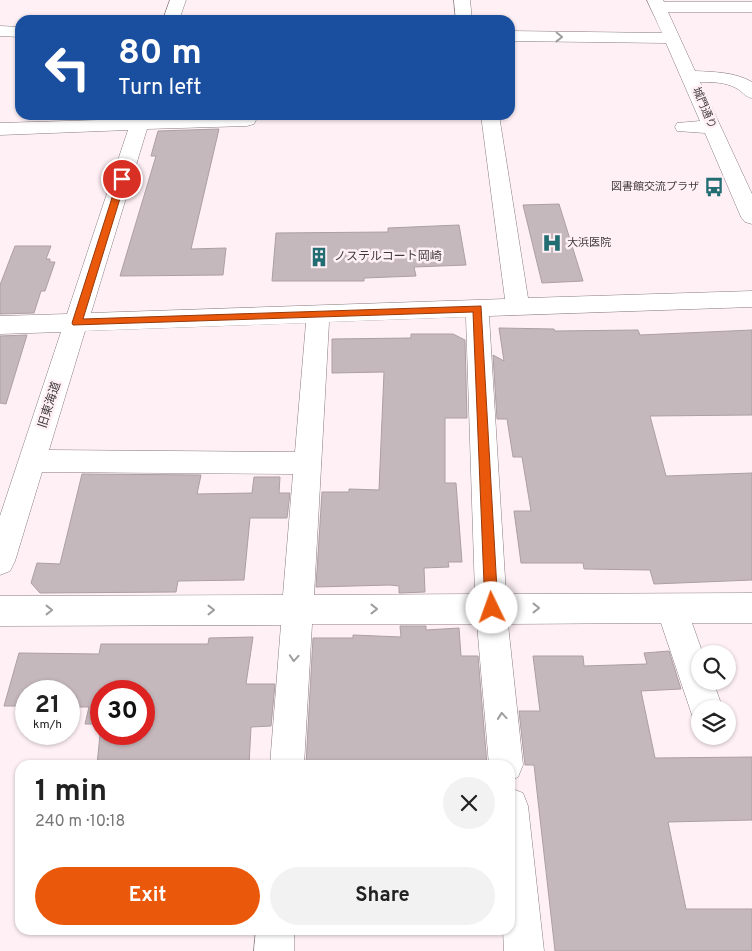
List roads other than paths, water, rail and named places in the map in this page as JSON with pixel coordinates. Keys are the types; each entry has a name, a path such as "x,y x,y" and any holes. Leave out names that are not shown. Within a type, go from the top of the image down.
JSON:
{"street":[{"path":"173,15 178,0"},
{"path":"462,0 464,15"},
{"path":"657,3 752,7"},
{"name":"城門通り","path":"657,3 712,127 746,190 752,217"},
{"path":"0,31 15,32"},
{"path":"515,36 672,38"},
{"path":"690,76 732,80 749,88 752,93"},
{"path":"0,129 141,120 247,120"},
{"name":"旧東海道","path":"0,561 141,120"},
{"path":"491,120 518,307"},
{"path":"684,127 712,127"},
{"path":"0,325 752,299"},
{"path":"477,309 492,608 506,760"},
{"path":"287,760 318,314"},
{"path":"32,461 308,463"},
{"path":"671,608 703,700"},
{"path":"0,610 752,608"},
{"path":"515,858 524,951"},
{"path":"274,951 275,935"}],"place":[{"name":"図書館交流プラザ","path":"714,187"},
{"name":"大浜医院","path":"552,243"},
{"name":"ノステルコート岡崎","path":"319,257"}]}
